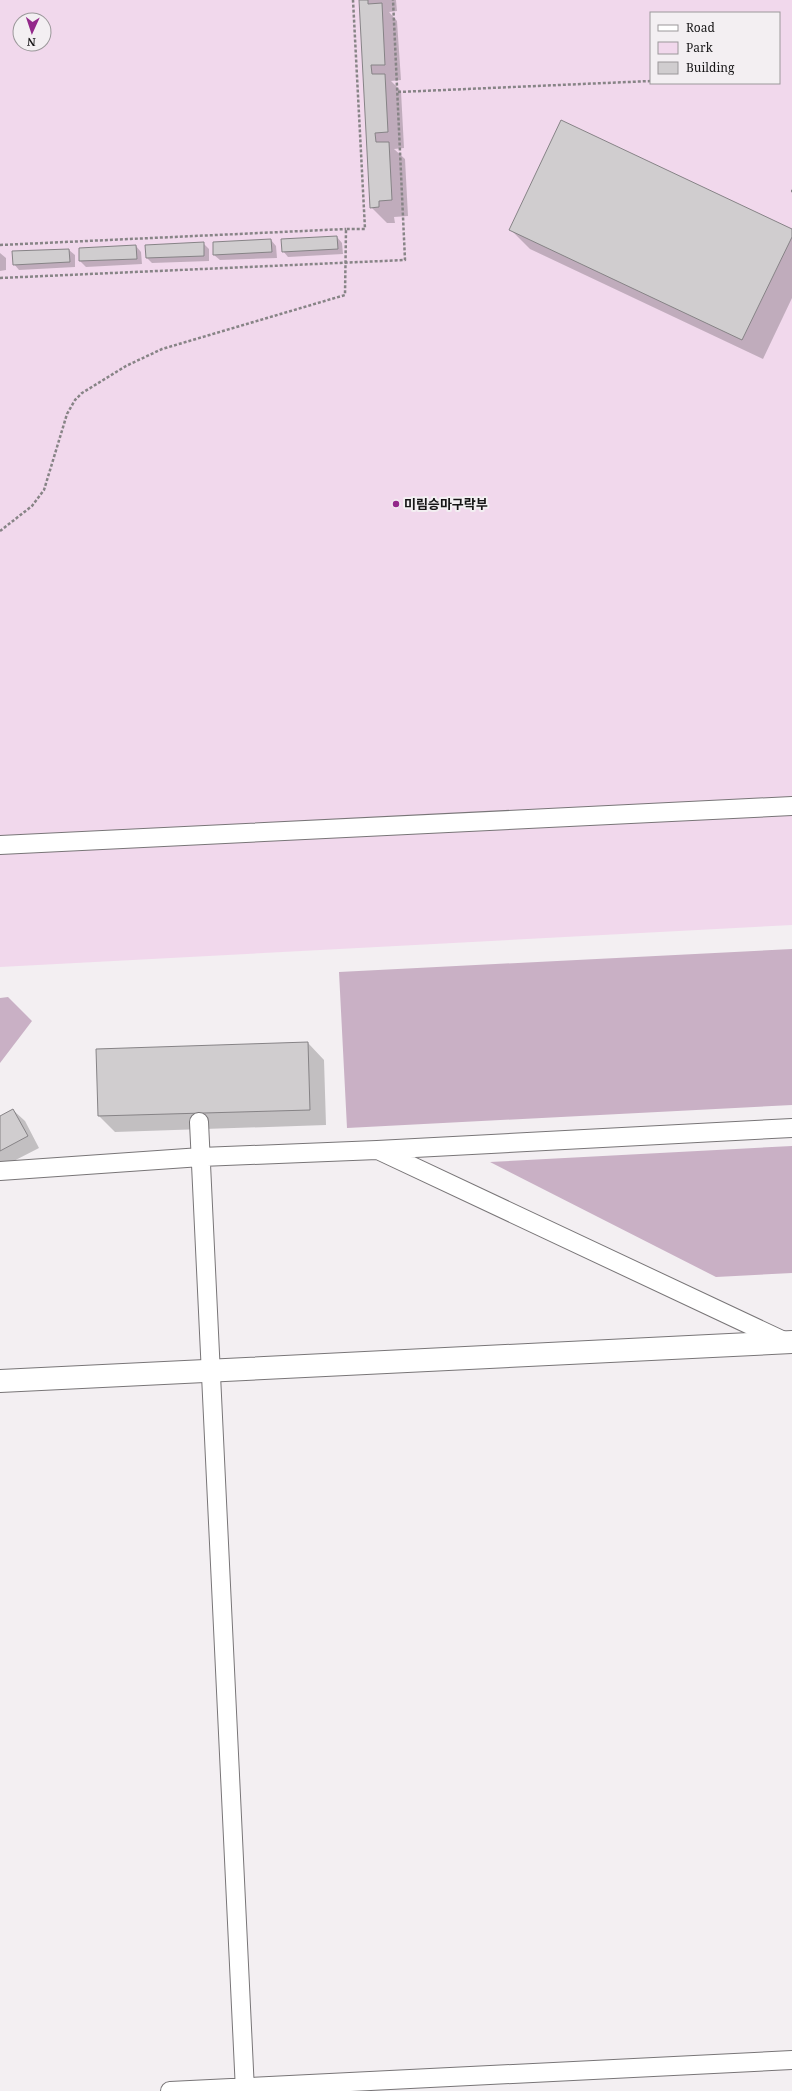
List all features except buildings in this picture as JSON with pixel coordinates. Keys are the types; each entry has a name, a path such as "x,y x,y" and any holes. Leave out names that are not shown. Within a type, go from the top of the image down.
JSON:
{"street":[{"path":"0,1381 789,1342"}],"lane":[{"path":"0,845 792,806"},
{"path":"199,1122 245,2089"},
{"path":"0,1171 201,1157 377,1150 792,1128"},
{"path":"377,1150 789,1342"},
{"path":"0,1183 22,1170"},
{"path":"170,2091 245,2089 792,2060"}],"path":[{"path":"0,245 365,229 353,0"},
{"path":"0,278 405,260 393,0"},
{"path":"398,92 650,81"},
{"path":"0,531 32,506 44,490 67,414 75,400 82,393 126,366 162,349 345,296 344,263 347,251 346,229"}],"green space":[{"name":"미림승마구락부","path":"0,0 792,0 792,925 0,967"}],"shaded area":[{"path":"792,949 792,1105 347,1128 339,972"},
{"path":"8,997 32,1021 0,1063 0,998"},
{"path":"792,1146 792,1273 716,1277 490,1162"}],"place":[{"name":"미림승마구락부","path":"396,504"}]}
